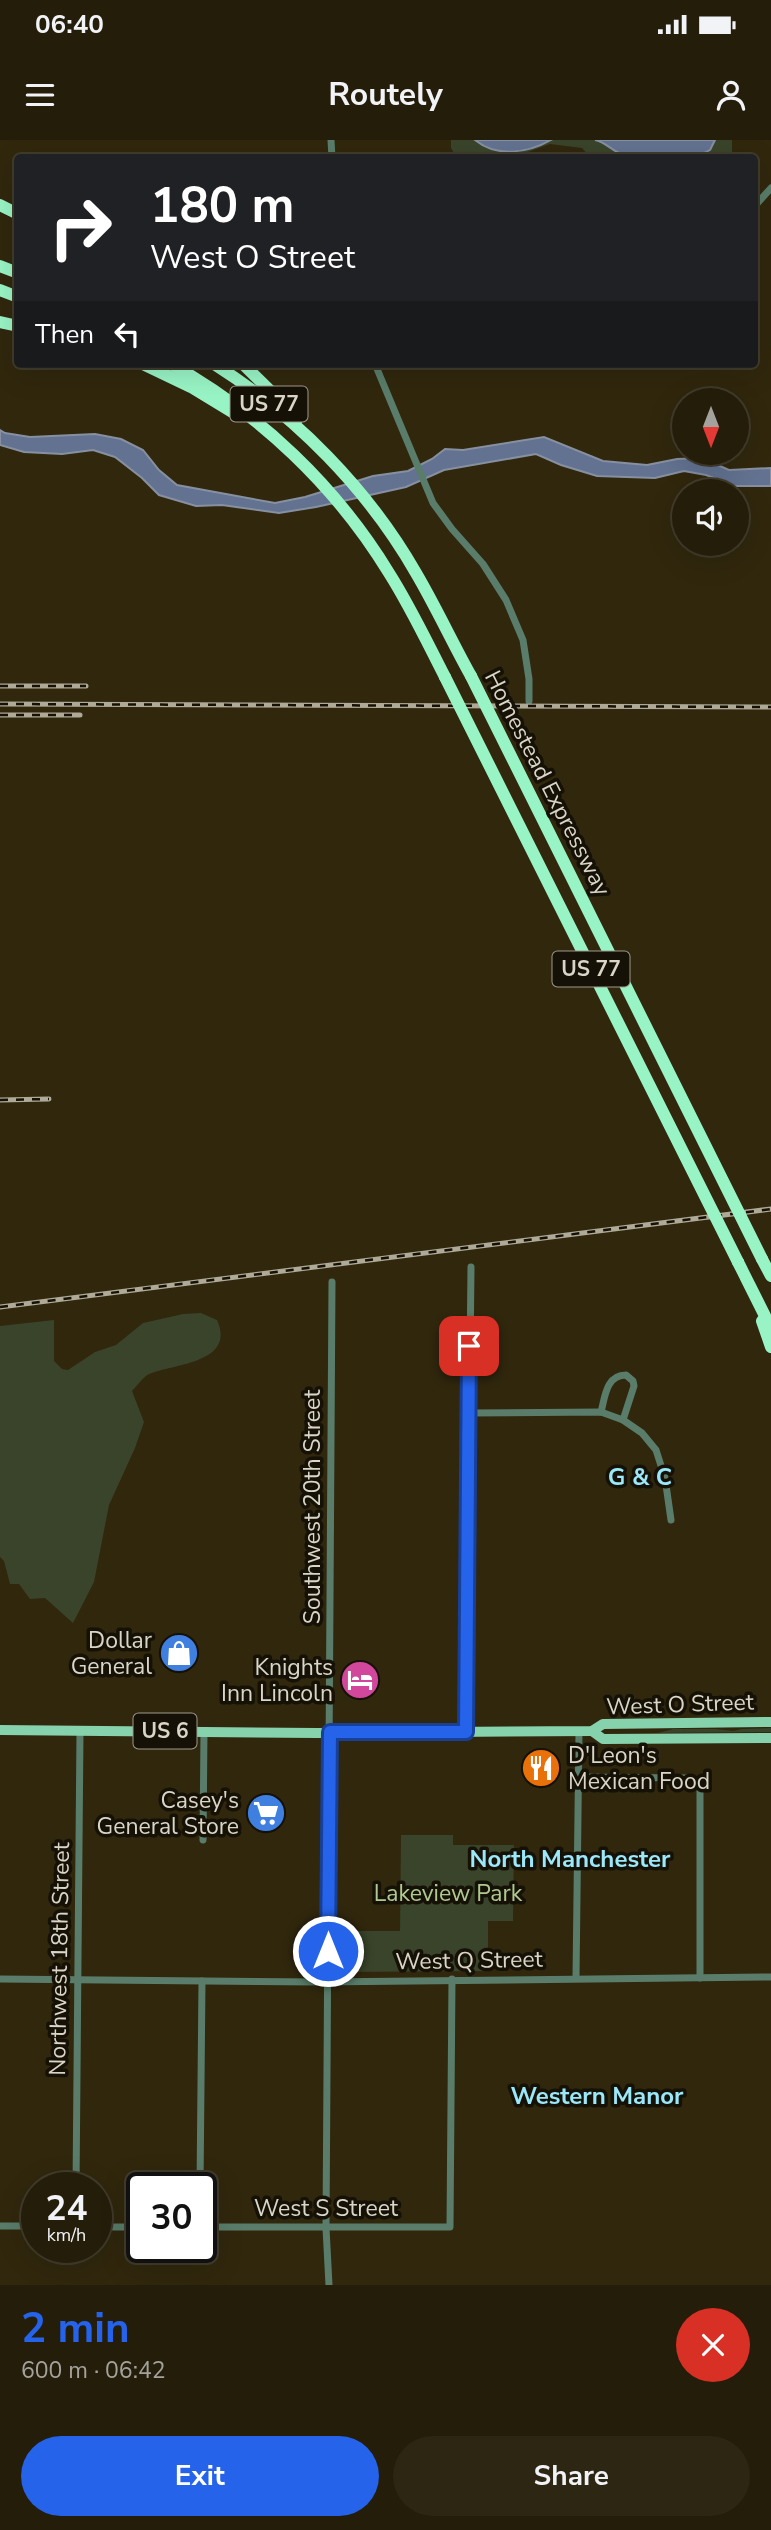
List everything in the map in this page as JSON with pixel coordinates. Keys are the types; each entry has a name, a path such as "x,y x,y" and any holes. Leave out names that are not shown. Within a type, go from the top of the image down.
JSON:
{"highway":[{"path":"151,368 191,387 237,416 260,425"},
{"name":"US 77","path":"177,368 224,397 260,425"},
{"name":"Homestead Expressway","path":"220,368 271,405 320,449 373,510 416,572 471,676 771,1276"},
{"path":"247,368 301,421 320,449"},
{"name":"Homestead Expressway","path":"260,425 336,500 368,540 404,598 771,1328"},
{"path":"747,1281 771,1347"}],"main road":[{"name":"West O Street","path":"0,1730 592,1731 603,1724 771,1722"},
{"name":"West O Street","path":"592,1731 603,1739 771,1738"}],"street":[{"path":"758,203 771,188"},
{"path":"377,368 426,490 442,517 483,564 506,600 523,640 530,701"},
{"path":"466,1732 471,1267"},
{"name":"Southwest 20th Street","path":"329,2285 326,2228 332,1282"},
{"path":"601,1412 610,1382 617,1376 626,1375 633,1381 634,1386 623,1420"},
{"path":"468,1413 601,1412 623,1420 642,1433 656,1450 666,1478 671,1520"},
{"name":"Northwest 18th Street","path":"76,2172 80,1731"},
{"path":"576,1978 579,1731"},
{"path":"203,1840 204,1732"},
{"path":"578,1777 688,1777 701,1786 700,1978"},
{"name":"West Q Street","path":"0,1979 328,1982 771,1977"},
{"name":"West S Street","path":"217,2227 450,2227 452,1979"},
{"path":"200,2172 202,1981"},
{"path":"0,2226 21,2227"}],"green space":[{"path":"451,140 732,140 732,152 729,154 587,154 582,148 550,144 522,154 455,154"},
{"path":"201,1313 217,1320 221,1334 218,1345 211,1353 201,1359 149,1374 132,1391 144,1422 109,1505 94,1582 73,1623 45,1598 30,1599 19,1584 10,1584 4,1561 0,1557 0,1326 54,1320 54,1361 62,1369 68,1370 95,1352 116,1345 143,1323"},
{"path":"771,1728 771,1732 658,1733 673,1729 733,1731"},
{"name":"Lakeview Park","path":"401,1835 453,1835 453,1845 514,1845 513,1921 488,1921 488,1971 342,1972 342,1931 400,1931"}],"water":[{"path":"475,140 551,140 533,148 513,152 493,149"},
{"path":"595,140 715,140 710,150 701,154 622,154"},
{"path":"0,430 30,437 95,434 121,439 143,450 159,470 177,485 275,503 305,497 373,476 408,471 445,449 463,450 544,437 603,461 647,465 672,460 672,466 720,466 729,470 771,468 771,486 749,486 749,479 717,479 684,471 655,478 597,476 536,454 444,470 406,487 279,513 222,505 196,506 159,495 115,457 93,450 62,454 24,452 0,445"}],"railway":[{"path":"0,686 86,686"},
{"path":"0,704 771,707"},
{"path":"0,715 80,715"},
{"path":"0,1100 49,1099"},
{"path":"0,1307 771,1209"}],"place":[{"name":"Dollar General","path":"179,1653"},
{"name":"Knights Inn Lincoln","path":"360,1680"},
{"name":"D'Leon's Mexican Food","path":"541,1768"},
{"name":"Casey's General Store","path":"266,1813"}],"district":[{"name":"G & C","path":"640,1477"},
{"name":"North Manchester","path":"570,1859"},
{"name":"Western Manor","path":"597,2096"}],"route":[{"path":"328,1951 330,1732 466,1732 469,1346"}]}
